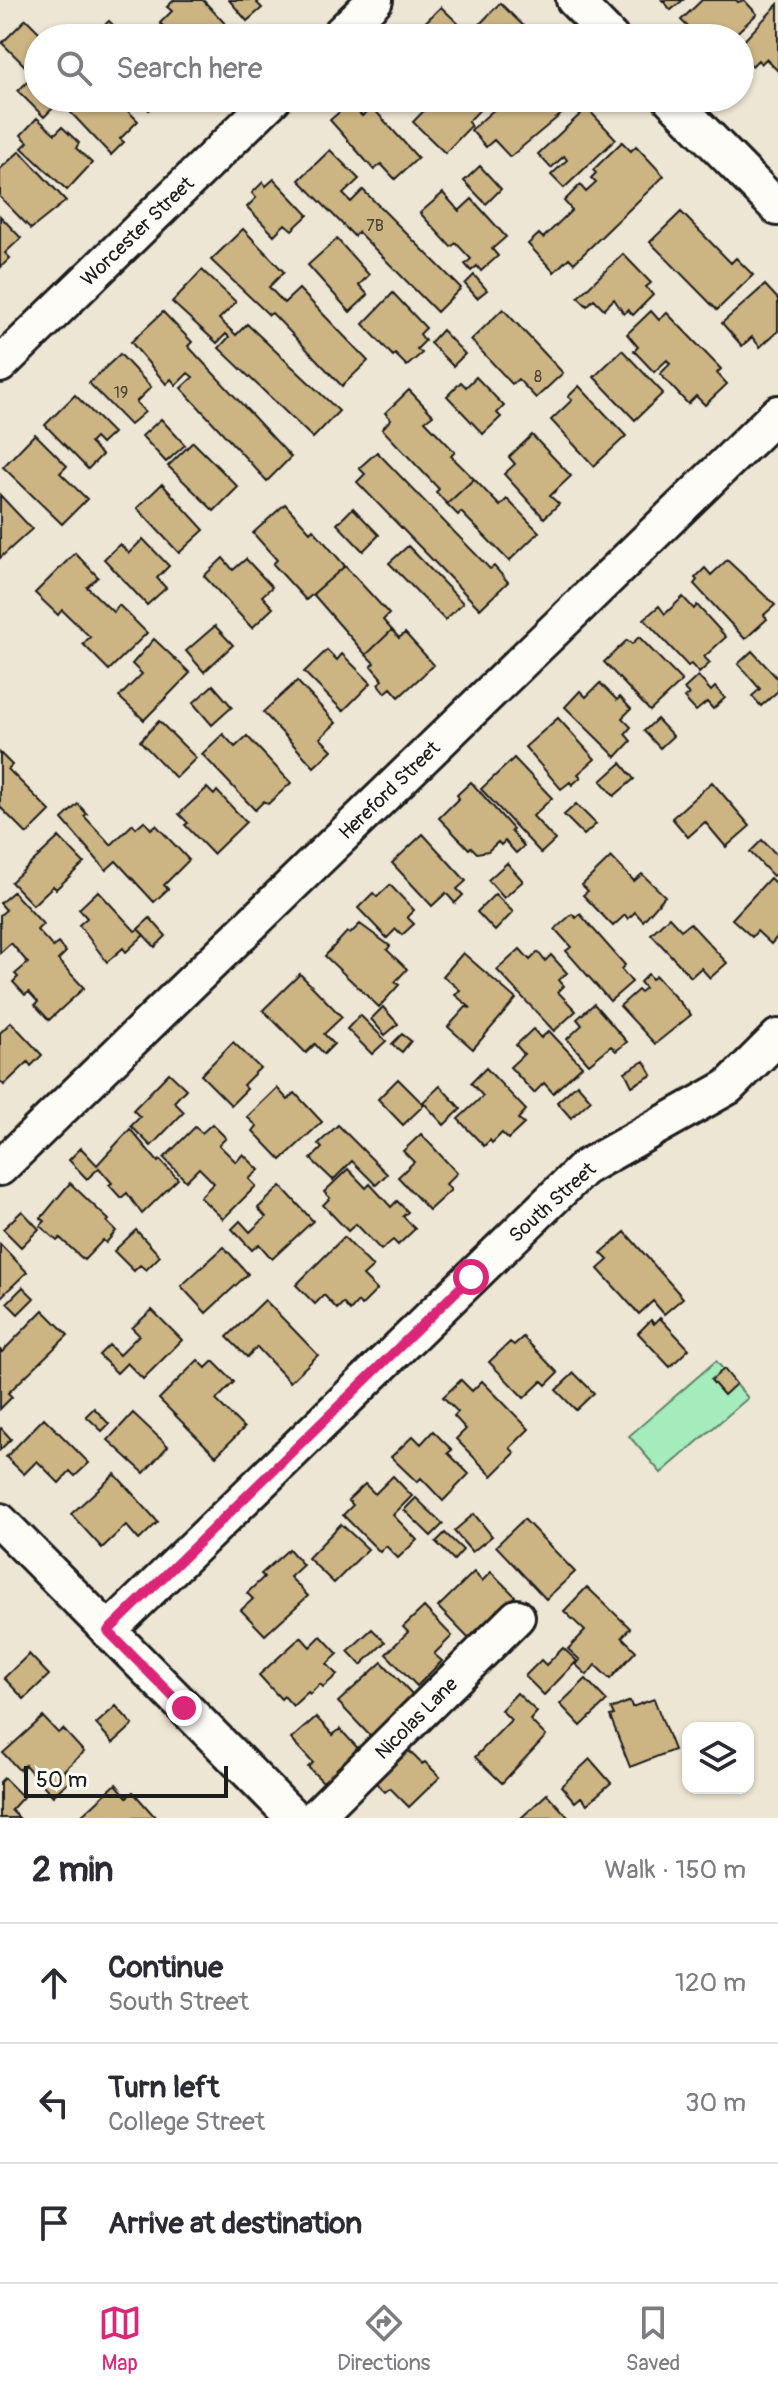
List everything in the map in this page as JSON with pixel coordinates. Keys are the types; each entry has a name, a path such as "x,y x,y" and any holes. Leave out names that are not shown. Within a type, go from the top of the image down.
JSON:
{"street":[{"path":"350,24 375,0"},
{"path":"574,0 597,24"},
{"name":"Worcester Street","path":"0,365 260,112"},
{"path":"684,112 778,208"},
{"name":"Hereford Street","path":"0,1168 778,413"},
{"name":"South Street","path":"108,1631 584,1168 728,1087 778,1037"},
{"path":"0,1521 294,1818"},
{"name":"Nicolas Lane","path":"314,1818 517,1617"}],"green space":[{"path":"716,1361 748,1398 661,1473 629,1436"}],"building":[{"path":"174,0 203,0 225,24 161,24 172,11 167,7"},
{"path":"229,0 260,0 257,3 262,8 247,21"},
{"path":"662,0 683,0 671,10"},
{"path":"702,0 744,0 757,14 746,24 685,24 681,20"},
{"path":"500,3 522,24 480,24"},
{"path":"778,4 778,71 766,59 761,64 758,60 754,64 754,30"},
{"path":"441,7 459,24 423,24"},
{"path":"26,19 31,24 24,24 24,65 2,43"},
{"path":"70,112 129,112 138,121 120,139 124,142 111,155"},
{"path":"339,112 358,112 362,116 366,112 377,112 418,158 395,179 381,164 374,170 330,120"},
{"path":"423,112 478,112 468,122 471,126 445,153 413,122"},
{"path":"491,112 564,112 510,157 494,140 486,147 471,130"},
{"path":"583,112 591,112 616,139 564,188 551,175 567,160 564,156 551,168 538,154"},
{"path":"37,118 55,134 62,127 79,143 76,148 92,163 67,190 22,148 28,142 21,135"},
{"path":"622,142 631,151 636,146 664,176 574,263 569,258 554,272 528,244 539,234 543,238 572,210 564,201 580,185 586,192 596,183 591,178 596,173 593,170"},
{"path":"330,150 359,179 343,194 351,202 363,190 461,288 437,312 358,232 354,236 299,180"},
{"path":"20,151 66,201 31,229 0,197 0,169"},
{"path":"480,166 501,189 486,204 464,181"},
{"path":"274,179 308,215 292,230 285,224 274,235 247,207 256,198 252,193 263,182 266,186"},
{"path":"443,193 459,211 472,199 506,237 492,249 498,256 481,271 477,266 471,271 465,264 471,259 456,243 451,247 420,213"},
{"path":"681,212 731,263 736,258 753,275 717,310 650,242"},
{"path":"0,216 21,238 5,253 10,258 0,268"},
{"path":"243,229 284,272 269,287 284,303 299,289 368,361 342,386 272,313 269,315 211,260"},
{"path":"337,239 369,275 359,285 368,295 350,312 308,265"},
{"path":"623,254 651,283 646,287 653,295 633,315 628,310 624,314 614,299 604,309 594,299 587,306 578,297"},
{"path":"202,270 236,302 219,319 236,335 247,324 339,411 313,438 219,348 229,337 226,334 217,343 172,302"},
{"path":"474,275 487,290 477,298 465,284"},
{"path":"765,285 778,299 778,331 760,347 752,337 742,346 722,323"},
{"path":"393,293 426,328 420,334 425,341 417,349 422,353 407,366 395,354 393,356 363,324"},
{"path":"503,309 563,373 536,398 518,379 512,384 471,340"},
{"path":"651,311 659,320 667,313 721,369 717,373 727,384 705,405 696,396 688,404 660,374 670,364 667,360 654,372 634,351 638,347 627,334"},
{"path":"163,312 192,342 188,346 291,457 267,481 181,388 193,377 188,373 176,385 171,379 166,384 131,342"},
{"path":"442,330 465,354 453,366 430,343"},
{"path":"622,350 663,393 635,420 594,377"},
{"path":"120,354 151,387 136,402 145,412 130,425 89,383"},
{"path":"476,377 504,406 497,413 501,417 483,434 447,396 461,382 466,387"},
{"path":"579,386 626,436 594,466 551,420 572,400 568,397"},
{"path":"409,390 433,415 425,421 455,452 451,456 474,479 447,504 436,492 439,489 382,429 391,419 385,413"},
{"path":"75,395 113,433 101,444 95,438 90,443 102,455 88,469 45,425"},
{"path":"161,419 185,445 166,462 142,436"},
{"path":"35,434 67,466 60,473 87,499 62,524 3,467"},
{"path":"532,435 571,476 550,496 559,504 544,518 504,474 515,464 509,457"},
{"path":"193,442 238,487 214,511 168,466"},
{"path":"377,452 490,569 494,566 508,582 480,609 357,482 365,474 359,468"},
{"path":"474,479 500,506 507,499 539,532 509,561 461,512 458,515 447,504"},
{"path":"162,484 204,530 179,553 137,508"},
{"path":"0,495 32,529 0,558"},
{"path":"285,504 310,532 313,529 345,566 306,600 273,564 277,560 253,533"},
{"path":"353,508 379,535 363,551 337,524"},
{"path":"143,539 169,566 157,578 166,588 147,605 104,559 120,544 129,553"},
{"path":"408,546 463,603 445,620 389,563"},
{"path":"75,553 98,577 87,587 113,612 119,605 147,633 109,670 83,644 90,637 62,610 58,615 35,593"},
{"path":"223,558 233,570 246,559 272,587 262,596 273,608 252,628 204,576"},
{"path":"727,560 775,605 764,615 767,619 745,639 694,584 695,578 705,568 711,575"},
{"path":"345,566 389,614 383,620 392,630 366,655 313,594"},
{"path":"683,597 694,609 697,605 726,637 704,657 710,663 699,673 691,664 688,666 644,619 659,606 665,614"},
{"path":"215,626 233,645 204,672 186,651"},
{"path":"392,630 399,638 405,633 434,665 399,697 391,688 385,693 378,684 383,680 366,655"},
{"path":"639,637 682,681 650,711 604,662 627,640 632,644"},
{"path":"154,639 190,673 144,720 119,697 142,674 132,664"},
{"path":"327,650 337,660 342,654 371,683 343,711 304,672"},
{"path":"752,651 778,679 778,691 761,706 752,696 760,689 738,664"},
{"path":"698,676 711,691 715,687 725,698 713,709 707,702 696,711 684,698 689,694 684,689"},
{"path":"297,681 336,723 320,738 332,750 314,767 263,712"},
{"path":"600,683 631,709 622,718 631,727 625,734 631,741 616,757 565,707 580,691 586,697"},
{"path":"213,685 232,707 212,725 193,703"},
{"path":"558,718 595,759 578,774 581,777 572,785 570,782 561,789 525,747"},
{"path":"657,719 673,736 660,748 644,731"},
{"path":"159,721 196,758 176,778 140,741"},
{"path":"223,734 235,747 247,736 291,783 268,804 264,801 255,810 202,754"},
{"path":"0,753 12,765 8,769 50,811 27,834 0,807"},
{"path":"514,758 552,798 533,816 555,840 541,853 481,789"},
{"path":"621,763 634,779 614,796 601,781"},
{"path":"471,782 524,846 516,853 505,841 501,845 498,842 488,851 477,853 471,847 469,849 439,818"},
{"path":"712,782 750,826 726,847 705,822 688,837 672,818"},
{"path":"207,788 214,795 217,791 246,822 213,854 185,825 188,823 179,814"},
{"path":"78,804 87,814 84,816 111,845 133,824 136,828 144,821 151,829 156,825 189,860 164,885 168,889 154,902 116,861 106,870 62,819"},
{"path":"576,804 596,824 584,835 564,815"},
{"path":"423,834 466,881 457,889 463,895 455,903 446,893 432,906 392,863"},
{"path":"59,837 84,863 33,905 11,882"},
{"path":"762,840 778,856 778,872 773,876 750,852"},
{"path":"611,857 634,881 642,874 665,896 643,921 635,912 628,919 625,915 613,926 583,895 588,891 582,885"},
{"path":"507,863 523,881 504,898 488,880"},
{"path":"770,878 778,886 778,936 771,944 757,931 752,937 732,919"},
{"path":"390,885 414,910 407,917 414,924 402,935 396,929 387,938 358,908 373,893 377,897"},
{"path":"98,891 135,931 138,929 144,935 126,952 123,948 107,962 79,925 87,918 79,909"},
{"path":"13,892 43,924 37,930 53,947 58,943 66,952 58,960 84,988 49,1020 35,1005 38,1002 29,992 25,995 13,982 18,977 15,974 28,963 11,943 0,953 0,915 6,910 0,903"},
{"path":"495,894 513,912 495,931 477,912"},
{"path":"572,914 576,918 580,914 625,965 621,969 632,982 610,1001 566,951 571,947 555,929"},
{"path":"669,917 681,930 690,923 727,963 710,978 701,968 691,977 651,934"},
{"path":"150,918 166,936 155,947 138,929"},
{"path":"360,924 390,946 387,950 407,969 395,982 399,985 379,1007 325,956 347,932 350,934"},
{"path":"520,949 530,960 538,952 545,961 551,955 567,973 559,980 564,986 558,992 576,1011 554,1031 497,970"},
{"path":"463,953 516,999 473,1049 448,1027 466,1007 471,1008 455,995 460,990 443,976"},
{"path":"300,974 342,1017 324,1034 334,1044 324,1054 315,1044 306,1053 263,1010"},
{"path":"648,974 652,979 656,976 691,1015 655,1044 620,1006 638,990 640,992 645,988 640,982"},
{"path":"594,1004 627,1042 616,1051 611,1046 589,1064 567,1039 582,1025 577,1019"},
{"path":"383,1007 398,1024 385,1035 371,1019"},
{"path":"360,1015 386,1041 372,1054 347,1029"},
{"path":"11,1022 42,1055 31,1066 28,1062 4,1085 0,1081 0,1033"},
{"path":"533,1029 541,1038 549,1031 582,1066 553,1093 544,1083 534,1093 510,1067 524,1054 516,1045"},
{"path":"402,1034 411,1041 402,1052 392,1044"},
{"path":"233,1042 260,1068 243,1085 247,1089 231,1105 201,1075"},
{"path":"644,1061 652,1075 632,1086 625,1072"},
{"path":"486,1068 526,1110 518,1119 524,1124 508,1139 502,1133 484,1146 458,1119 483,1096 471,1083"},
{"path":"169,1073 186,1089 174,1102 184,1112 151,1146 131,1126 140,1117 133,1110"},
{"path":"398,1079 424,1105 403,1125 378,1099"},
{"path":"577,1084 591,1100 571,1118 557,1102"},
{"path":"440,1086 461,1109 444,1125 423,1102"},
{"path":"277,1088 288,1100 295,1093 322,1122 281,1160 253,1131 257,1126 247,1117"},
{"path":"212,1124 226,1138 219,1145 236,1162 243,1154 259,1170 249,1179 256,1186 223,1219 200,1197 214,1183 199,1168 186,1181 164,1158 195,1127 202,1133"},
{"path":"338,1125 387,1174 376,1185 352,1161 333,1180 311,1159 322,1148 318,1144"},
{"path":"130,1129 158,1162 160,1160 178,1179 142,1214 127,1193 121,1198 99,1168 87,1179 69,1160 81,1148 97,1165"},
{"path":"421,1134 457,1173 446,1184 451,1190 429,1210 398,1177 414,1162 403,1151"},
{"path":"348,1169 366,1188 370,1184 391,1207 397,1201 408,1212 403,1216 415,1229 398,1245 393,1240 381,1250 356,1224 348,1231 323,1205 330,1198 324,1192"},
{"path":"70,1183 109,1220 107,1222 116,1231 84,1260 60,1238 57,1241 40,1226 45,1221 41,1218"},
{"path":"281,1186 313,1221 272,1259 259,1244 252,1250 232,1229 240,1221 250,1232 266,1217 258,1208"},
{"path":"22,1211 39,1229 21,1247 3,1229"},
{"path":"136,1230 160,1256 146,1270 140,1265 134,1271 114,1251"},
{"path":"625,1232 683,1298 664,1314 653,1301 639,1314 598,1269 608,1260 601,1253"},
{"path":"344,1237 373,1267 363,1276 377,1290 361,1306 358,1302 350,1311 343,1303 337,1309 324,1295 315,1304 296,1285"},
{"path":"0,1244 27,1272 0,1298"},
{"path":"224,1247 248,1274 206,1313 181,1286"},
{"path":"23,1287 34,1298 18,1314 7,1303"},
{"path":"265,1300 318,1355 290,1382 257,1347 247,1357 227,1337"},
{"path":"43,1310 68,1335 8,1393 12,1397 0,1409 0,1350 2,1352"},
{"path":"152,1310 182,1340 143,1379 127,1363 117,1373 99,1355 109,1345 119,1355 139,1335 132,1328"},
{"path":"660,1318 689,1349 670,1367 638,1333 651,1320 654,1324"},
{"path":"523,1337 558,1373 546,1385 542,1381 524,1398 489,1362 510,1342 514,1345"},
{"path":"198,1360 206,1368 213,1361 234,1382 216,1400 244,1428 216,1456 159,1399"},
{"path":"724,1369 736,1384 724,1395 711,1380"},
{"path":"574,1373 594,1393 576,1410 556,1390"},
{"path":"461,1380 472,1391 482,1381 529,1429 510,1448 515,1453 492,1476 456,1439 466,1429 454,1416 458,1412 443,1397"},
{"path":"94,1408 109,1424 102,1431 86,1416"},
{"path":"133,1413 168,1446 144,1473 108,1440"},
{"path":"44,1418 89,1463 75,1476 70,1471 59,1483 37,1461 24,1474 6,1457"},
{"path":"0,1429 11,1439 0,1450"},
{"path":"433,1431 452,1450 448,1453 469,1474 443,1501 421,1478 417,1482 391,1457 413,1436 421,1444"},
{"path":"115,1474 158,1522 139,1540 126,1525 102,1548 71,1514"},
{"path":"393,1476 412,1496 393,1515 417,1540 398,1558 386,1546 380,1552 343,1515 353,1505 348,1500 365,1484 375,1494"},
{"path":"416,1498 443,1524 431,1536 404,1510"},
{"path":"474,1514 492,1536 472,1552 454,1531"},
{"path":"524,1519 575,1572 546,1599 496,1546"},
{"path":"341,1524 368,1549 334,1583 308,1558"},
{"path":"445,1533 463,1550 454,1560 436,1542"},
{"path":"289,1549 303,1565 290,1577 308,1596 265,1635 241,1610 253,1599 247,1593 264,1577 261,1574"},
{"path":"474,1572 482,1581 491,1572 515,1596 492,1618 473,1643 438,1607"},
{"path":"587,1587 630,1628 622,1637 636,1651 610,1679 595,1665 587,1675 576,1665 580,1660 568,1649 585,1631 564,1611"},
{"path":"424,1607 452,1636 434,1654 442,1661 417,1686 386,1654 408,1632 403,1627"},
{"path":"372,1629 385,1642 361,1665 348,1651"},
{"path":"321,1636 338,1654 327,1664 337,1675 323,1687 320,1684 310,1694 308,1692 293,1706 284,1696 281,1699 259,1675 301,1637 310,1647"},
{"path":"563,1648 577,1661 544,1695 525,1676 541,1660 546,1665"},
{"path":"29,1654 49,1675 24,1699 4,1678"},
{"path":"382,1662 413,1695 393,1713 396,1717 373,1739 338,1702"},
{"path":"586,1679 607,1701 581,1726 560,1704"},
{"path":"517,1693 537,1712 530,1720 546,1736 502,1783 475,1757 511,1720 501,1710"},
{"path":"654,1699 674,1750 630,1767 610,1716 614,1715 611,1709 630,1701 632,1707"},
{"path":"116,1706 133,1725 113,1743 96,1724"},
{"path":"43,1717 58,1733 63,1729 84,1752 64,1770 72,1778 53,1796 25,1765 19,1770 3,1753"},
{"path":"316,1717 333,1735 340,1729 364,1755 335,1781 330,1776 323,1782 308,1767 313,1763 291,1739"},
{"path":"403,1745 440,1777 409,1807 390,1788 385,1792 371,1778"},
{"path":"590,1759 611,1783 587,1804 581,1797 575,1802 561,1786"},
{"path":"4,1778 23,1797 11,1810 19,1818 0,1818 0,1782"},
{"path":"116,1784 127,1797 133,1792 156,1818 79,1818"},
{"path":"547,1794 569,1818 521,1818"}],"route":[{"path":"184,1708 108,1631 471,1277"}]}
